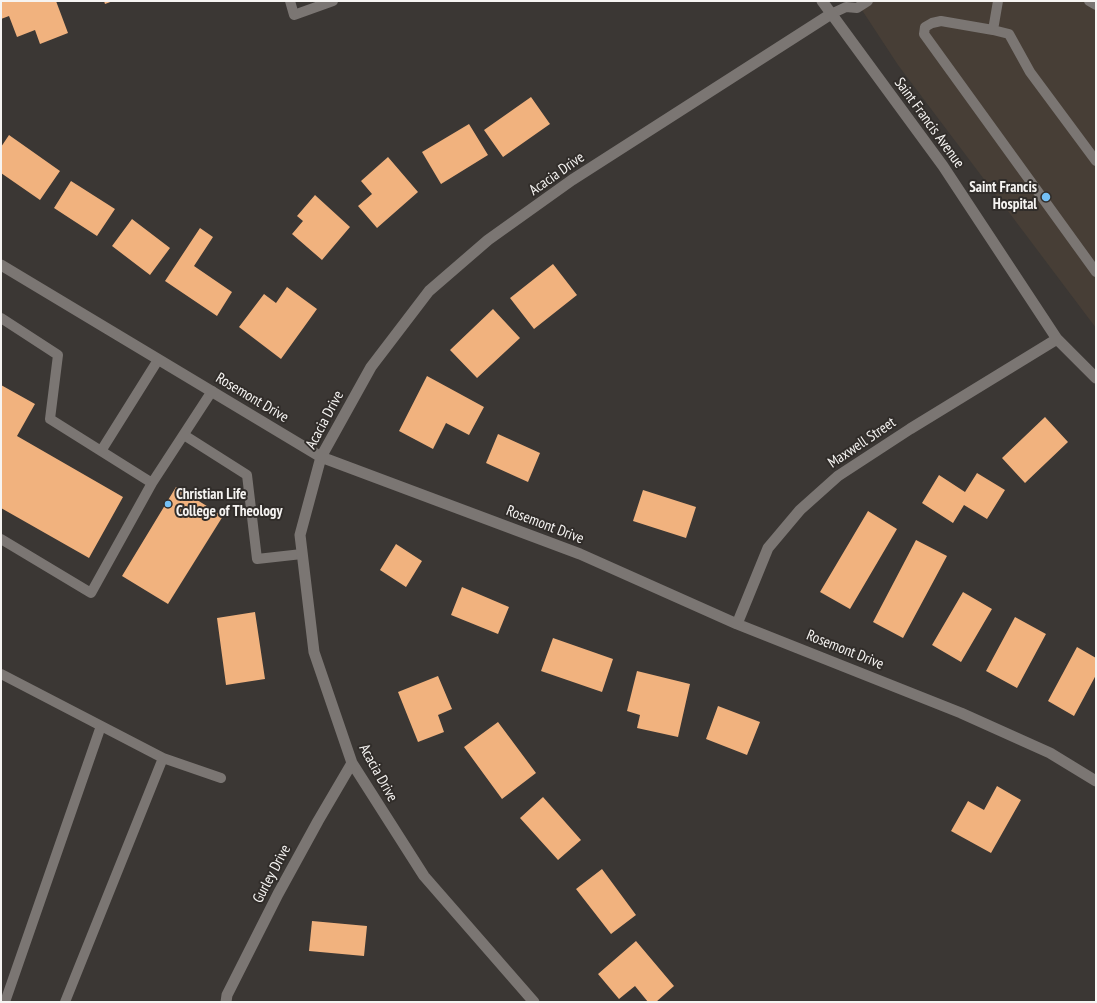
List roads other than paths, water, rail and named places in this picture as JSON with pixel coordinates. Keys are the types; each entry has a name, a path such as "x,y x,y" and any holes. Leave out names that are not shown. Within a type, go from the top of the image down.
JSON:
{"street":[{"name":"Saint Francis Avenue","path":"822,1 943,166 1057,339 1096,378"},
{"name":"Acacia Drive","path":"534,1002 424,876 352,763 314,652 300,535 321,457 371,367 429,291 488,240 572,180 831,14"},
{"name":"Rosemont Drive","path":"1,265 321,457 580,554 737,624 960,713 1050,753 1096,781"},
{"name":"Maxwell Street","path":"737,624 768,548 800,510 838,476 910,429 1057,339"},
{"name":"Gurley Drive","path":"226,1002 227,995 278,894 352,763"}],"lane":[{"path":"290,1 294,15 333,1"},
{"path":"831,14 846,4 857,8 868,1"},
{"path":"993,30 998,1"},
{"path":"1089,1 1096,6"},
{"path":"1096,161 1030,72 1009,34 941,21 932,23 925,28 924,34 1096,272"},
{"path":"1,318 58,355 50,419 152,482"},
{"path":"101,451 158,360"},
{"path":"1,539 91,592 152,482 212,392"},
{"path":"184,435 247,475 257,559 302,554"},
{"path":"1,674 163,758 221,778"},
{"path":"5,1002 101,726"},
{"path":"65,1002 163,758"}],"place":[{"name":"Saint Francis Hospital","path":"1046,197"},
{"name":"Christian Life College of Theology","path":"168,504"}]}
